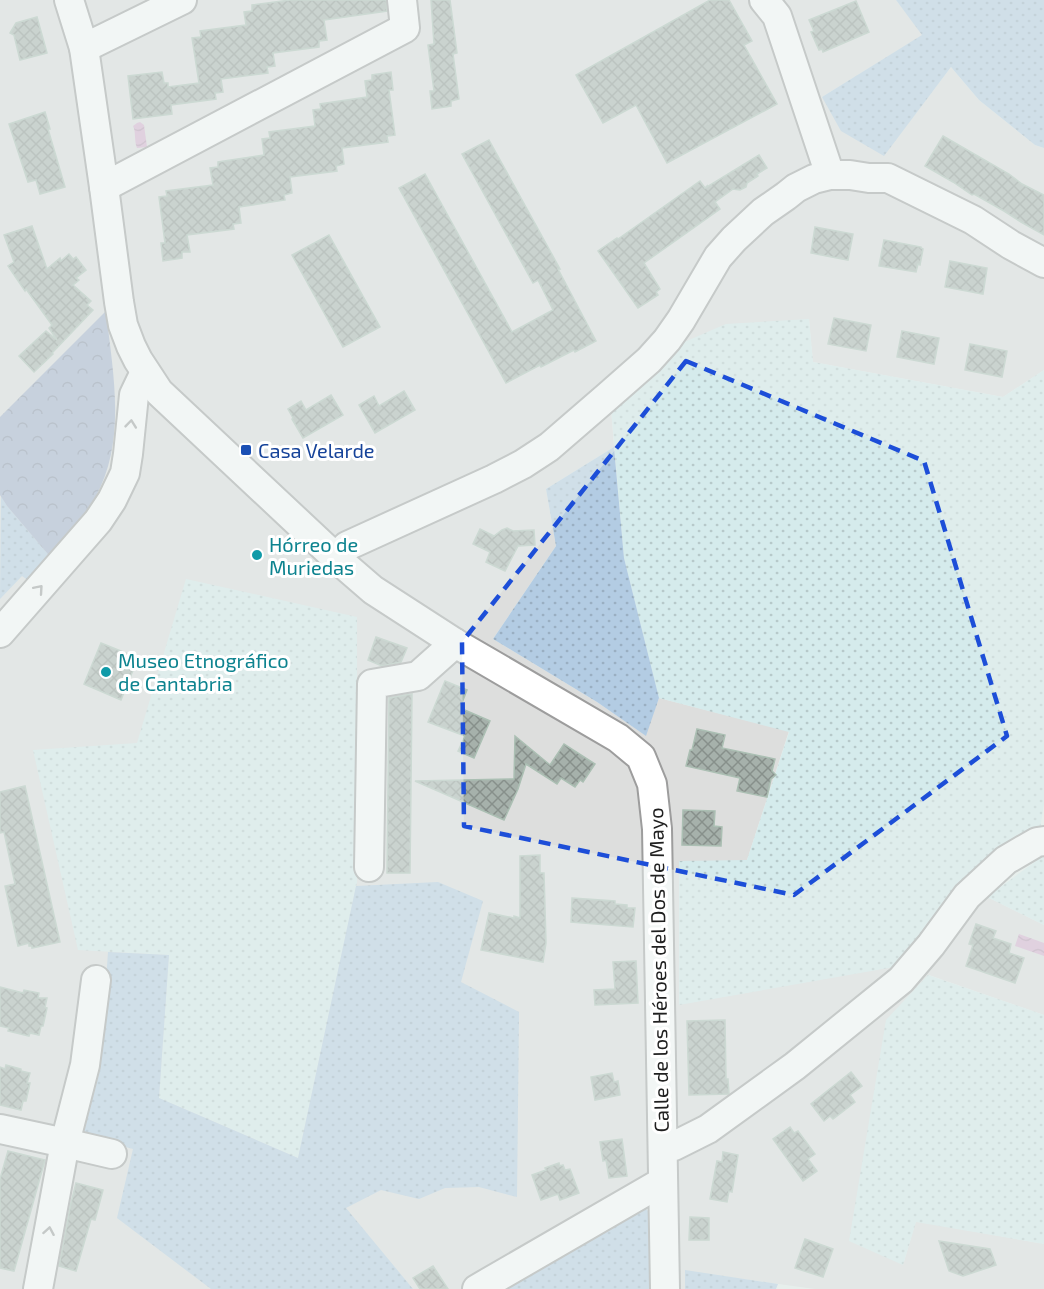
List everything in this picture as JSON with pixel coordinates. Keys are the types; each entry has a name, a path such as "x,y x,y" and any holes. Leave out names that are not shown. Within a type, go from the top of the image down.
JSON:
{"street":[{"name":"Calle de los Héroes del Dos de Mayo","path":"69,0 84,48 123,325 131,346 159,392 373,591 454,643 618,738 641,758 652,784 657,829 665,1289"},
{"path":"84,48 182,0"},
{"path":"104,187 405,28 402,0"},
{"path":"764,0 777,16 830,175"},
{"path":"336,558 347,546 494,479 524,464 549,447 649,360 667,340 681,321 718,257 734,238 796,188 814,179 830,175 888,178 973,220 1044,263"},
{"path":"0,633 98,521 112,500 125,473 134,395 145,372"},
{"path":"369,867 372,684 418,675 454,643"},
{"path":"663,1147 674,1146 708,1129 795,1066 901,980 931,945 967,896 1006,860 1037,842 1044,841"},
{"path":"38,1289 65,1143 85,1065 96,980"},
{"path":"0,1129 112,1154"},
{"path":"477,1289 662,1182"}],"highlighted area":[{"path":"686,361 924,461 1007,736 794,895 464,826 462,642"}],"shaded area":[{"path":"0,0 896,0 923,35 822,97 884,155 951,67 979,100 1035,145 1044,148 1044,370 1003,397 813,362 809,319 611,408 614,447 546,489 556,546 493,639 597,702 645,735 659,698 789,731 747,860 969,888 1044,925 1044,1015 929,975 903,1265 916,1221 1044,1244 1044,1289 815,1289 685,1271 685,1289 0,1289"},
{"path":"896,0 1044,0 1044,148 1035,145 979,100 951,67 884,156 841,131 822,97 922,35"},
{"path":"809,319 813,362 1003,397 1044,370 1044,804 1039,835 894,967 679,1005 679,861 747,860 789,732 659,698 624,558 611,408 682,343 726,324"},
{"path":"614,447 624,558 659,698 646,736 597,702 493,639 556,546 546,489"},
{"path":"1,496 52,559 32,583 22,576 0,599"},
{"path":"186,579 357,617 357,882 298,1158 159,1098 169,955 78,950 33,750 137,743"},
{"path":"1044,855 1044,925 987,897"},
{"path":"438,882 483,901 461,982 519,1012 517,1197 479,1187 445,1188 419,1199 381,1190 346,1208 413,1289 211,1289 117,1218 133,1149 83,1135 100,1070 108,952 169,955 159,1098 298,1158 356,886"},
{"path":"928,975 1044,1015 1044,1244 916,1222 903,1265 849,1241 886,1020"},
{"path":"644,1207 650,1217 650,1289 491,1289"},
{"path":"685,1270 778,1284 776,1289 685,1289"}],"green space":[{"path":"106,311 115,406 111,453 105,476 91,506 52,559 0,495 0,417"}],"water":[{"path":"140,122 144,125 147,147 137,148 133,126"},
{"path":"1019,934 1044,943 1044,956 1015,946"}],"building":[{"path":"290,0 386,0 387,11 324,20 327,40 319,41 319,47 273,53 275,66 267,67 268,73 221,79 223,92 215,93 216,99 171,105 172,114 133,119 128,76 162,72 164,83 168,83 168,87 199,83 192,38 201,37 200,31 246,25 244,12 252,11 252,5"},
{"path":"431,0 450,0 457,53 453,54 459,99 451,101 451,106 432,109 430,91 434,91 428,45 434,44"},
{"path":"710,0 729,0 752,41 744,45 777,104 667,163 636,105 603,123 576,75"},
{"path":"856,1 869,32 823,52 822,49 819,50 811,32 814,31 809,20"},
{"path":"37,17 47,53 20,60 14,35 10,33 16,23"},
{"path":"391,72 393,90 389,90 395,135 387,136 388,142 342,148 344,164 336,166 337,171 290,177 292,193 284,195 285,200 239,207 241,223 233,224 234,229 187,235 190,252 182,252 182,258 163,261 161,243 165,243 159,197 167,196 166,191 213,185 210,168 218,167 218,162 264,155 262,139 270,138 269,132 315,126 313,110 321,109 320,104 367,97 365,81 372,80 372,75"},
{"path":"45,112 65,187 40,194 36,180 28,182 9,124"},
{"path":"943,136 1044,195 1044,235 925,166"},
{"path":"489,140 560,269 558,269 596,341 541,367 540,365 506,383 399,188 425,174 512,332 553,310 538,280 533,283 462,154"},
{"path":"759,155 767,168 747,183 746,187 740,190 733,189 715,202 720,209 644,263 660,289 656,292 658,295 638,308 598,251 700,181 705,188"},
{"path":"32,226 47,269 69,254 73,259 76,257 86,270 76,278 79,280 73,285 91,301 87,305 93,310 34,372 19,356 46,331 57,340 49,328 52,325 8,266 14,262 4,235"},
{"path":"815,227 853,234 848,260 811,253"},
{"path":"329,235 380,327 343,347 292,255"},
{"path":"884,240 923,249 916,272 879,266"},
{"path":"950,261 987,268 983,294 945,287"},
{"path":"834,318 871,325 866,351 828,344"},
{"path":"902,331 939,338 934,364 897,357"},
{"path":"970,344 1007,351 1002,377 965,370"},
{"path":"404,391 415,410 375,433 359,405 374,396 379,406"},
{"path":"331,395 343,415 303,438 288,409 301,401 306,410"},
{"path":"507,528 513,531 534,530 535,545 518,546 505,571 486,562 490,552 473,544 480,529 494,536"},
{"path":"376,637 407,648 401,662 382,666 368,660"},
{"name":"Museo Etnográfico de Cantabria","path":"101,643 138,658 121,700 84,684"},
{"path":"445,681 467,690 460,708 490,721 474,758 458,751 465,736 428,722"},
{"path":"412,694 410,873 387,873 389,698"},
{"path":"697,729 725,735 722,748 775,759 772,771 776,775 771,779 767,797 737,791 740,778 686,766"},
{"path":"515,736 550,765 564,744 595,764 583,782 580,780 575,787 561,778 557,784 526,764 504,820 415,781 514,779"},
{"path":"25,786 60,942 32,948 29,943 18,946 5,886 15,884 4,832 0,833 0,792"},
{"path":"683,810 715,811 714,826 722,827 721,846 682,845"},
{"path":"540,855 540,873 544,873 546,943 543,962 481,950 489,913 520,918 520,856"},
{"path":"572,898 615,901 615,904 635,908 633,927 571,922"},
{"path":"976,924 996,931 993,938 1011,944 1009,953 1024,958 1015,983 966,966 973,945 969,944"},
{"path":"636,961 638,1003 595,1005 594,990 615,989 613,962"},
{"path":"0,987 23,993 24,990 39,993 38,998 47,998 45,1007 47,1008 39,1035 30,1033 29,1036 8,1031 9,1028 0,1026"},
{"path":"725,1020 726,1079 728,1079 729,1094 689,1095 687,1021"},
{"path":"6,1065 30,1073 26,1101 23,1101 21,1110 0,1105 0,1067 5,1069"},
{"path":"851,1072 862,1086 850,1095 855,1102 833,1119 830,1116 824,1121 811,1104"},
{"path":"612,1073 614,1082 618,1081 620,1095 595,1100 591,1077"},
{"path":"790,1127 794,1133 798,1131 815,1154 808,1159 817,1171 803,1181 773,1139"},
{"path":"622,1139 627,1176 609,1178 600,1142"},
{"path":"8,1151 45,1160 14,1271 0,1268 0,1179"},
{"path":"723,1152 738,1155 732,1192 729,1191 727,1202 710,1199 717,1161 722,1162"},
{"path":"559,1163 565,1170 570,1169 579,1193 560,1200 558,1194 541,1200 532,1175"},
{"path":"76,1183 103,1190 95,1220 91,1219 76,1271 59,1266"},
{"path":"690,1217 709,1218 709,1240 689,1240"},
{"path":"805,1239 833,1249 823,1277 795,1268"},
{"path":"939,1241 990,1249 996,1265 963,1276 949,1271"},
{"path":"433,1266 448,1289 420,1289 413,1278"}],"place":[{"name":"Casa Velarde","path":"246,450"},
{"name":"Hórreo de Muriedas","path":"257,555"},
{"name":"Museo Etnográfico de Cantabria","path":"106,672"}]}
